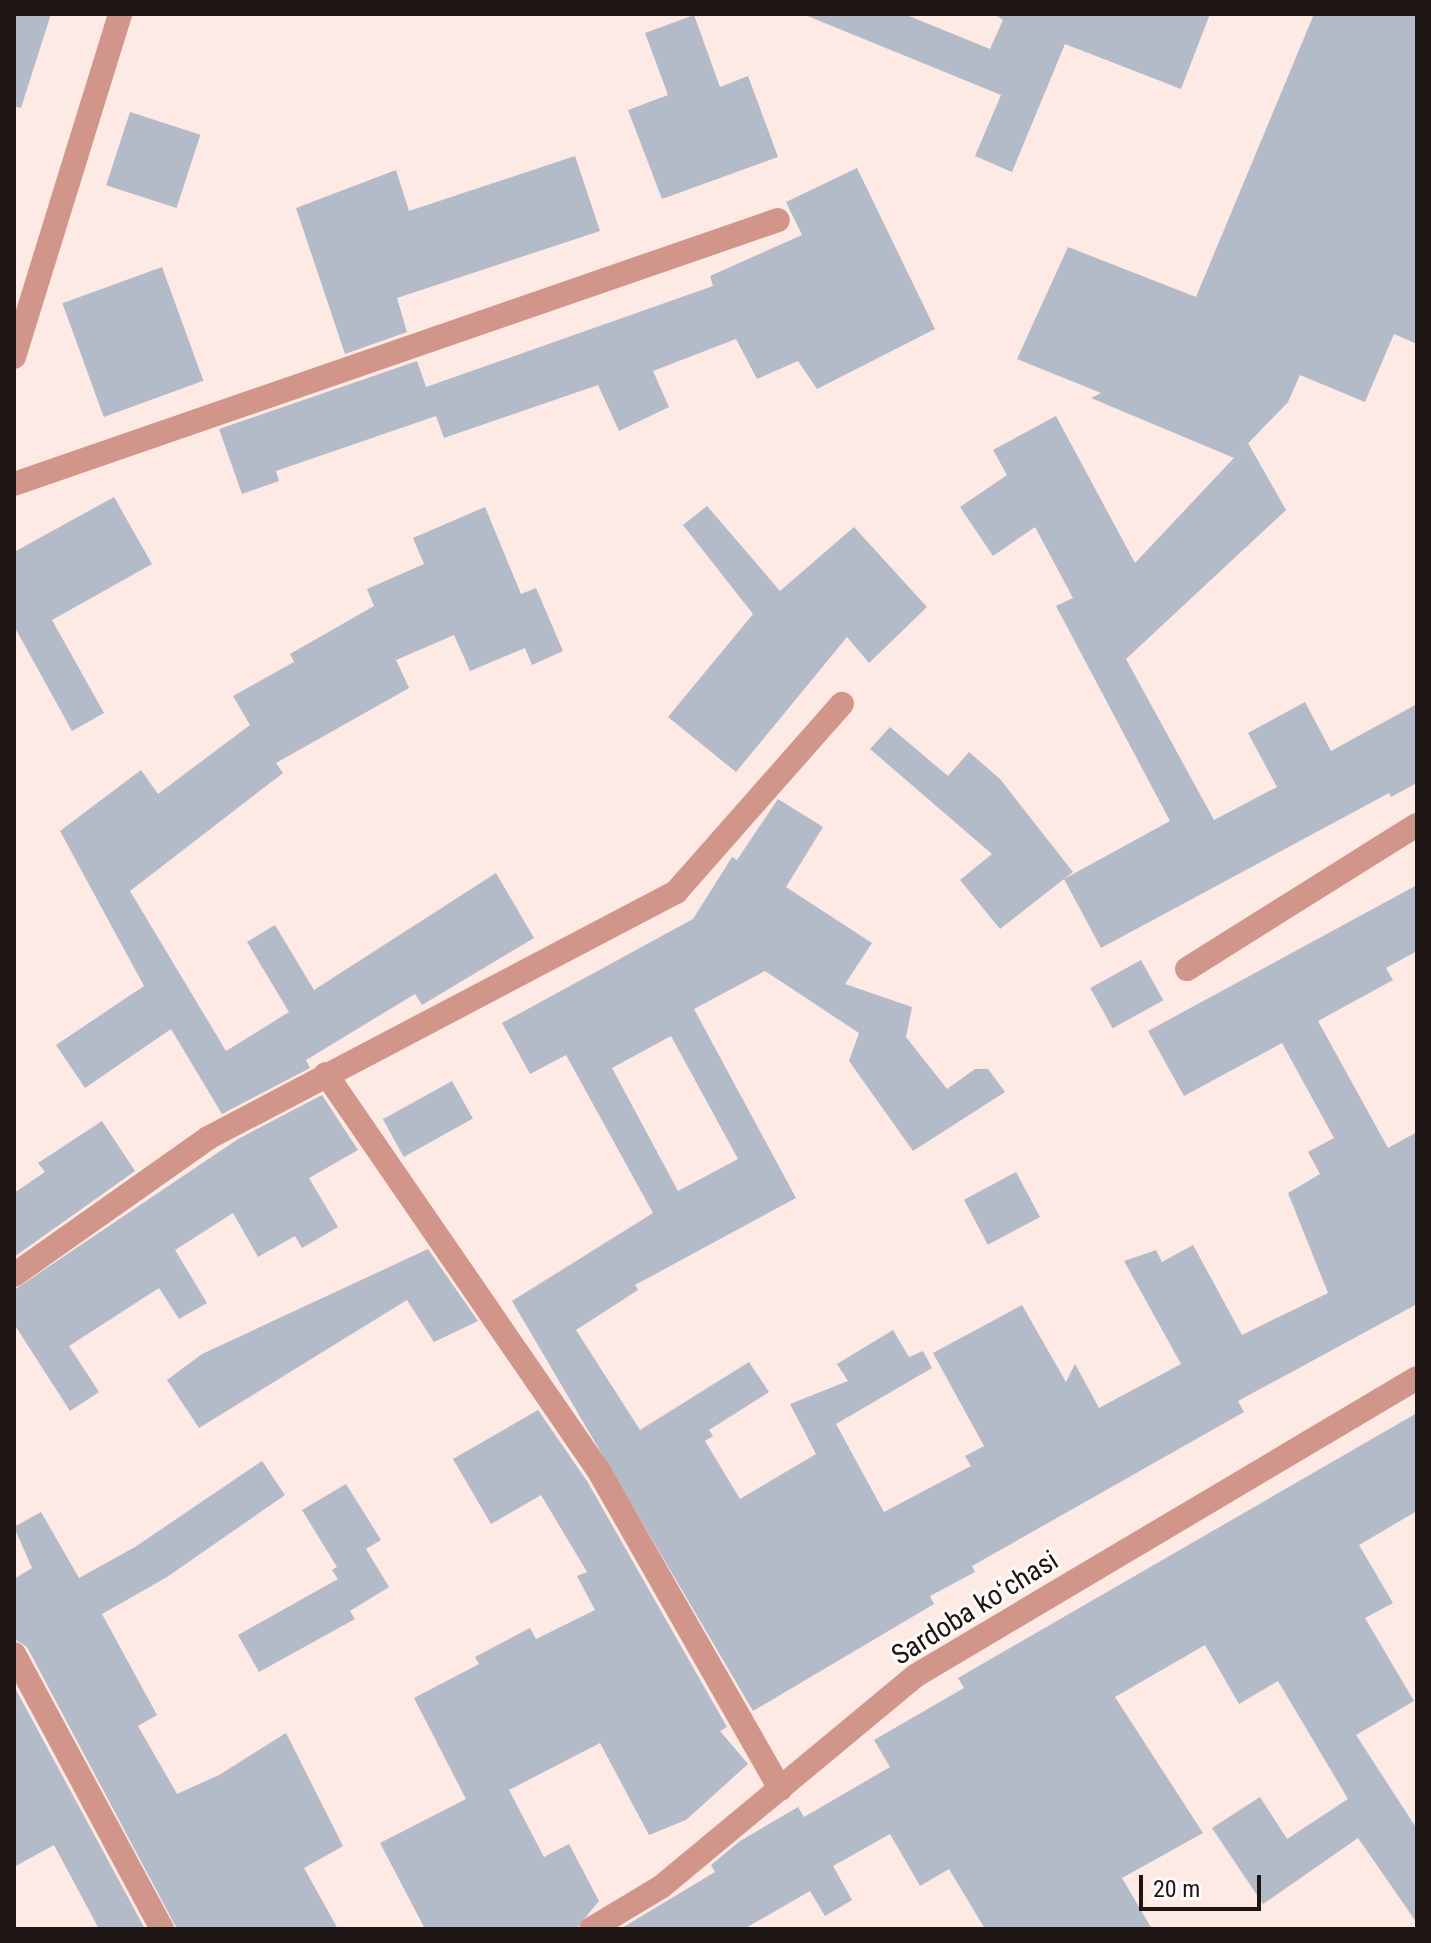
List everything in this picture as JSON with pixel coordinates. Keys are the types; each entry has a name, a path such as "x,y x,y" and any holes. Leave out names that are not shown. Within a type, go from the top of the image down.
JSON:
{"street":[{"path":"14,357 120,14"},
{"path":"14,484 778,220"},
{"path":"14,1275 208,1138 676,892 842,704"},
{"path":"1187,969 1417,825"},
{"path":"326,1074 600,1473 780,1789"},
{"name":"Sardoba koʻchasi","path":"591,1929 661,1887 915,1676 1417,1378"},
{"path":"14,1654 162,1929"}],"building":[{"path":"14,14 51,14 21,108 14,106"},
{"path":"904,14 990,49 1003,20 994,14 1210,14 1181,89 1065,44 1012,172 975,156 1001,95 805,15"},
{"path":"1314,14 1417,14 1417,344 1394,334 1365,402 1300,375 1288,402 1234,458 1091,398 1101,393 1017,359 1068,247 1196,297"},
{"path":"694,15 720,87 748,76 778,157 662,199 628,110 668,95 645,33"},
{"path":"130,112 200,135 177,208 106,185"},
{"path":"575,156 600,231 397,298 407,332 345,354 296,208 396,170 409,211"},
{"path":"857,168 935,329 817,389 798,361 757,379 736,339 653,371 669,407 619,431 598,385 444,438 436,416 276,471 279,481 242,494 219,429 417,361 426,387 713,286 710,276 802,235 786,202"},
{"path":"162,267 203,381 104,417 62,303"},
{"path":"1056,416 1135,563 1248,443 1286,510 1126,659 1214,820 1277,787 1248,733 1305,702 1331,751 1417,704 1417,783 1391,797 1389,793 1101,948 1064,879 1170,821 1056,606 1073,598 1035,527 993,556 960,507 1007,475 993,450"},
{"path":"114,497 152,564 52,620 104,713 72,731 14,626 14,552"},
{"path":"707,506 780,591 854,527 927,607 869,663 847,637 736,772 668,717 753,614 683,525"},
{"path":"485,507 521,594 536,588 563,651 532,665 525,648 470,671 454,635 396,660 409,688 276,763 283,773 130,891 226,1051 289,1012 247,942 275,925 314,990 496,873 534,938 422,1005 415,994 306,1060 310,1068 222,1114 171,1029 85,1088 56,1045 144,986 60,831 141,770 158,794 250,725 233,696 294,662 290,654 374,606 367,589 424,564 413,538"},
{"path":"890,727 948,776 969,752 1000,779 1073,872 1000,929 960,880 992,854 870,749"},
{"path":"778,799 823,827 786,887 872,943 845,984 912,1007 906,1037 947,1089 975,1069 988,1069 1005,1092 913,1151 849,1061 859,1033 765,971 694,1009 796,1198 635,1285 638,1290 576,1330 640,1430 749,1362 769,1392 709,1430 713,1436 705,1441 740,1499 816,1454 790,1404 848,1381 837,1364 893,1330 909,1357 923,1351 932,1368 836,1424 884,1512 971,1466 965,1456 984,1446 933,1353 1022,1305 1066,1382 1075,1364 1099,1408 1181,1364 1124,1261 1156,1250 1162,1262 1193,1245 1242,1335 1328,1293 1288,1193 1320,1174 1308,1152 1334,1138 1282,1043 1184,1096 1148,1031 1417,885 1417,951 1386,968 1393,980 1318,1021 1388,1148 1417,1132 1417,1304 1238,1401 1244,1412 972,1566 975,1572 930,1596 934,1604 753,1711 512,1301 653,1213 566,1055 530,1074 502,1023 693,919 732,857 737,860","holes":["671,1036 738,1159 678,1191 612,1068"]},
{"path":"1141,960 1163,1000 1113,1028 1090,988"},
{"path":"452,1081 473,1119 404,1157 383,1119"},
{"path":"322,1095 358,1150 309,1178 338,1227 302,1248 295,1236 258,1257 233,1213 175,1250 207,1303 179,1319 159,1288 69,1346 99,1392 70,1411 14,1324 14,1290 238,1139"},
{"path":"102,1121 135,1171 14,1257 14,1193 45,1172 38,1163"},
{"path":"1016,1172 1040,1217 988,1245 964,1200"},
{"path":"428,1249 478,1321 434,1342 407,1300 199,1428 167,1380 202,1354"},
{"path":"538,1410 587,1481 727,1727 720,1731 748,1764 686,1820 649,1835 600,1743 509,1790 544,1857 569,1844 599,1901 576,1929 425,1929 380,1843 466,1799 414,1698 479,1664 475,1657 530,1628 536,1639 595,1610 577,1576 587,1572 541,1495 491,1524 453,1459"},
{"path":"1417,1413 1417,1511 1359,1545 1393,1603 1365,1618 1414,1701 1356,1735 1417,1829 1417,1923 1358,1838 1263,1904 1212,1828 1260,1797 1287,1839 1348,1799 1278,1681 1239,1704 1205,1645 1115,1697 1203,1833 1122,1878 1152,1929 985,1929 949,1869 920,1886 890,1834 833,1866 852,1900 825,1916 810,1891 744,1929 620,1929 715,1872 711,1865 740,1841 798,1807 804,1817 890,1767 874,1740 964,1688 958,1678"},
{"path":"262,1461 285,1495 167,1577 102,1614 157,1715 138,1726 177,1794 219,1775 286,1733 343,1846 304,1868 338,1929 177,1929 27,1647 14,1639 14,1579 32,1568 14,1527 41,1512 79,1578 135,1547"},
{"path":"346,1484 381,1540 366,1549 389,1587 350,1611 355,1619 259,1672 238,1635 338,1579 332,1570 337,1567 302,1510"},
{"path":"14,1686 145,1929 99,1929 54,1845 14,1867"}]}
